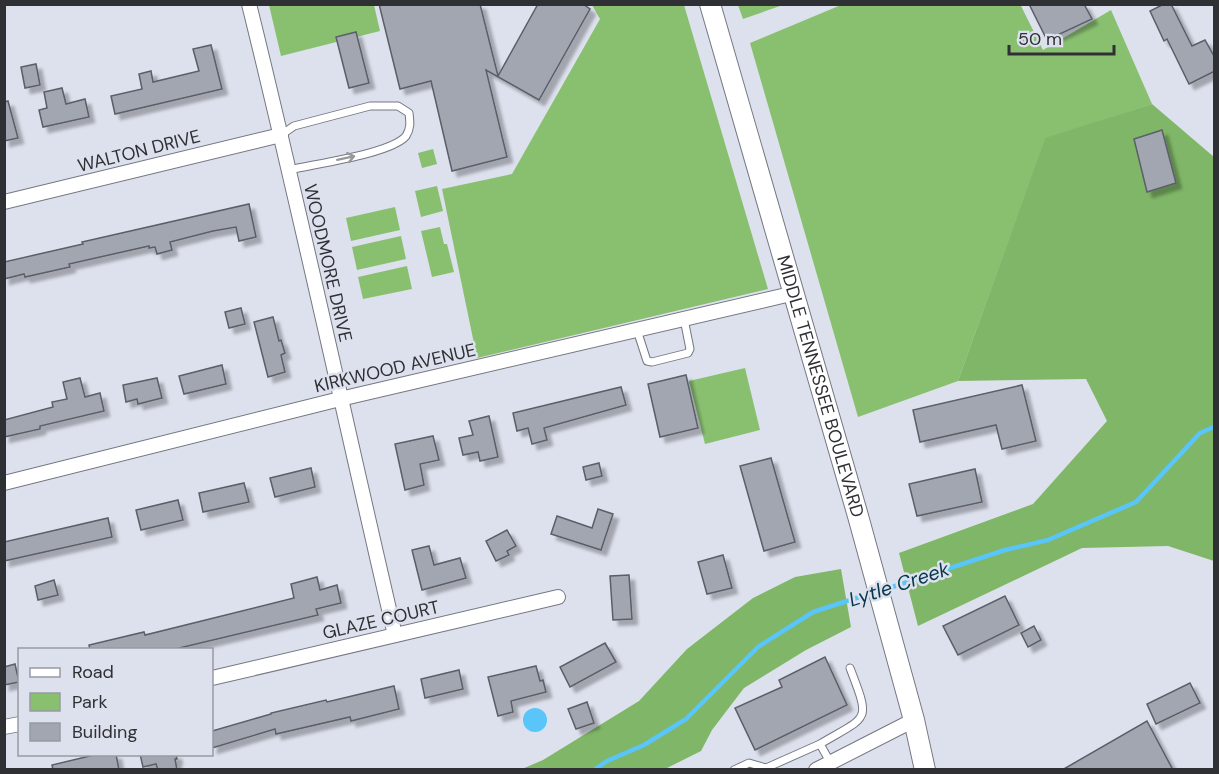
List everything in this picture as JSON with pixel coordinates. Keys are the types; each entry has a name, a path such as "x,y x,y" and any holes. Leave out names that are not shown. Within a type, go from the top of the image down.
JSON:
{"main road":[{"name":"MIDDLE TENNESSEE BOULEVARD","path":"710,4 795,293 889,628 925,770"}],"street":[{"name":"WOODMORE DRIVE","path":"249,4 395,634"},
{"name":"WALTON DRIVE","path":"4,202 281,135"},
{"name":"KIRKWOOD AVENUE","path":"4,483 340,399 795,293"},
{"name":"GLAZE COURT","path":"213,678 558,597"},
{"path":"816,770 914,720"}],"lane":[{"path":"281,135 294,126 370,106 398,106 409,113 411,126 405,137 382,150 289,170"},
{"path":"637,330 647,361 652,362 688,353 690,349 684,319"},
{"path":"735,770 749,763 766,768 820,744 860,721 863,704 850,668"},
{"path":"820,744 830,762"}],"green space":[{"path":"738,4 783,5 743,19"},
{"path":"1020,4 1043,50 1111,10 1152,104 1045,139 958,381 858,417 750,43 841,5"},
{"path":"269,5 374,5 380,31 281,56"},
{"path":"592,5 684,5 768,289 477,358 442,189 512,174 600,19"},
{"path":"1152,104 1214,157 1214,561 1168,546 1082,548 918,626 899,553 1033,504 1107,421 1086,379 958,381 1045,138"},
{"path":"433,149 437,164 422,168 418,153"},
{"path":"437,186 443,211 421,217 415,191"},
{"path":"395,207 400,230 351,241 346,218"},
{"path":"440,227 454,272 432,277 421,231"},
{"path":"401,236 406,259 357,270 352,247"},
{"path":"407,266 412,289 363,299 358,277"},
{"path":"745,368 760,430 705,444 689,381"},
{"path":"841,569 851,627 806,650 744,688 712,730 701,751 665,769 522,769 543,760 639,701 687,649 753,598 795,577"}],"water":[{"path":"535,708 540,709 546,715 546,725 540,731 535,732 530,731 524,725 523,720 524,715 530,709"}],"building":[{"path":"379,4 480,4 498,76 538,4 583,4 590,9 539,100 486,70 507,157 452,171 431,81 400,89"},
{"path":"1029,4 1084,4 1092,19 1047,40"},
{"path":"1164,4 1171,4 1192,46 1205,40 1215,58 1215,71 1189,84 1167,39 1164,41 1150,11"},
{"path":"356,32 369,83 349,88 336,37"},
{"path":"211,45 222,89 115,114 111,96 142,89 139,74 151,71 153,82 199,71 193,49"},
{"path":"36,64 40,85 25,88 21,67"},
{"path":"62,88 66,104 85,99 89,117 43,127 39,110 47,108 44,92"},
{"path":"8,101 18,138 4,141 4,102"},
{"path":"1162,130 1176,183 1147,192 1134,139"},
{"path":"249,204 256,237 239,241 236,227 170,242 172,250 157,254 155,247 149,248 149,246 69,264 70,267 4,279 4,262"},
{"path":"241,308 245,324 229,328 225,312"},
{"path":"273,317 279,341 281,340 285,353 281,355 285,372 268,377 254,322"},
{"path":"222,365 226,384 184,394 179,376"},
{"path":"686,375 698,428 660,437 648,384"},
{"path":"80,378 85,397 100,393 104,411 4,437 4,420 53,407 52,402 67,399 63,382"},
{"path":"157,378 162,398 138,404 137,399 126,402 123,385"},
{"path":"1022,385 1036,441 1002,449 996,425 920,442 913,410"},
{"path":"621,387 626,405 544,428 547,440 532,444 528,428 517,431 513,413"},
{"path":"489,416 498,457 480,461 478,452 463,455 459,438 473,435 469,421"},
{"path":"433,436 439,460 420,464 424,485 405,490 395,444"},
{"path":"771,458 795,542 764,551 740,466"},
{"path":"599,463 602,476 586,480 583,467"},
{"path":"311,468 315,487 275,497 270,478"},
{"path":"975,469 982,502 917,516 909,484"},
{"path":"244,483 249,502 203,512 199,493"},
{"path":"178,500 183,520 141,530 136,510"},
{"path":"598,509 613,514 601,550 551,534 557,516 592,528"},
{"path":"108,518 112,537 4,561 4,542"},
{"path":"507,530 516,546 507,551 509,555 496,561 486,541"},
{"path":"429,546 434,565 460,558 466,578 422,590 412,550"},
{"path":"723,555 732,588 707,594 698,562"},
{"path":"629,575 632,619 613,620 610,576"},
{"path":"317,577 320,590 337,585 341,603 316,609 318,615 179,648 90,648 89,645 144,632 145,635 294,598 291,584"},
{"path":"54,580 58,595 38,600 35,586"},
{"path":"1005,596 1019,625 958,655 943,626"},
{"path":"1034,626 1041,640 1028,647 1021,633"},
{"path":"605,643 616,662 570,687 560,667"},
{"path":"825,657 847,705 755,750 735,708 782,687 779,680"},
{"path":"15,664 18,682 4,685 4,667"},
{"path":"536,666 546,692 511,701 513,712 498,716 488,677"},
{"path":"459,670 463,689 425,698 421,679"},
{"path":"1190,683 1200,703 1156,724 1147,704"},
{"path":"394,686 399,709 351,721 350,717 276,734 275,729 213,748 213,731 271,713 326,700 327,702"},
{"path":"587,702 594,723 576,729 568,709"},
{"path":"1147,721 1173,770 1062,770"},
{"path":"90,756 116,756 119,770 53,770 52,765"},
{"path":"140,756 176,756 177,770 158,770 156,764 143,767"}],"waterway":[{"name":"Lytle Creek","path":"883,590 1005,550 1048,540 1136,502 1200,433 1214,427"},
{"name":"Lytle Creek","path":"594,770 607,761 644,745 686,719 758,647 813,612 875,592"}]}
